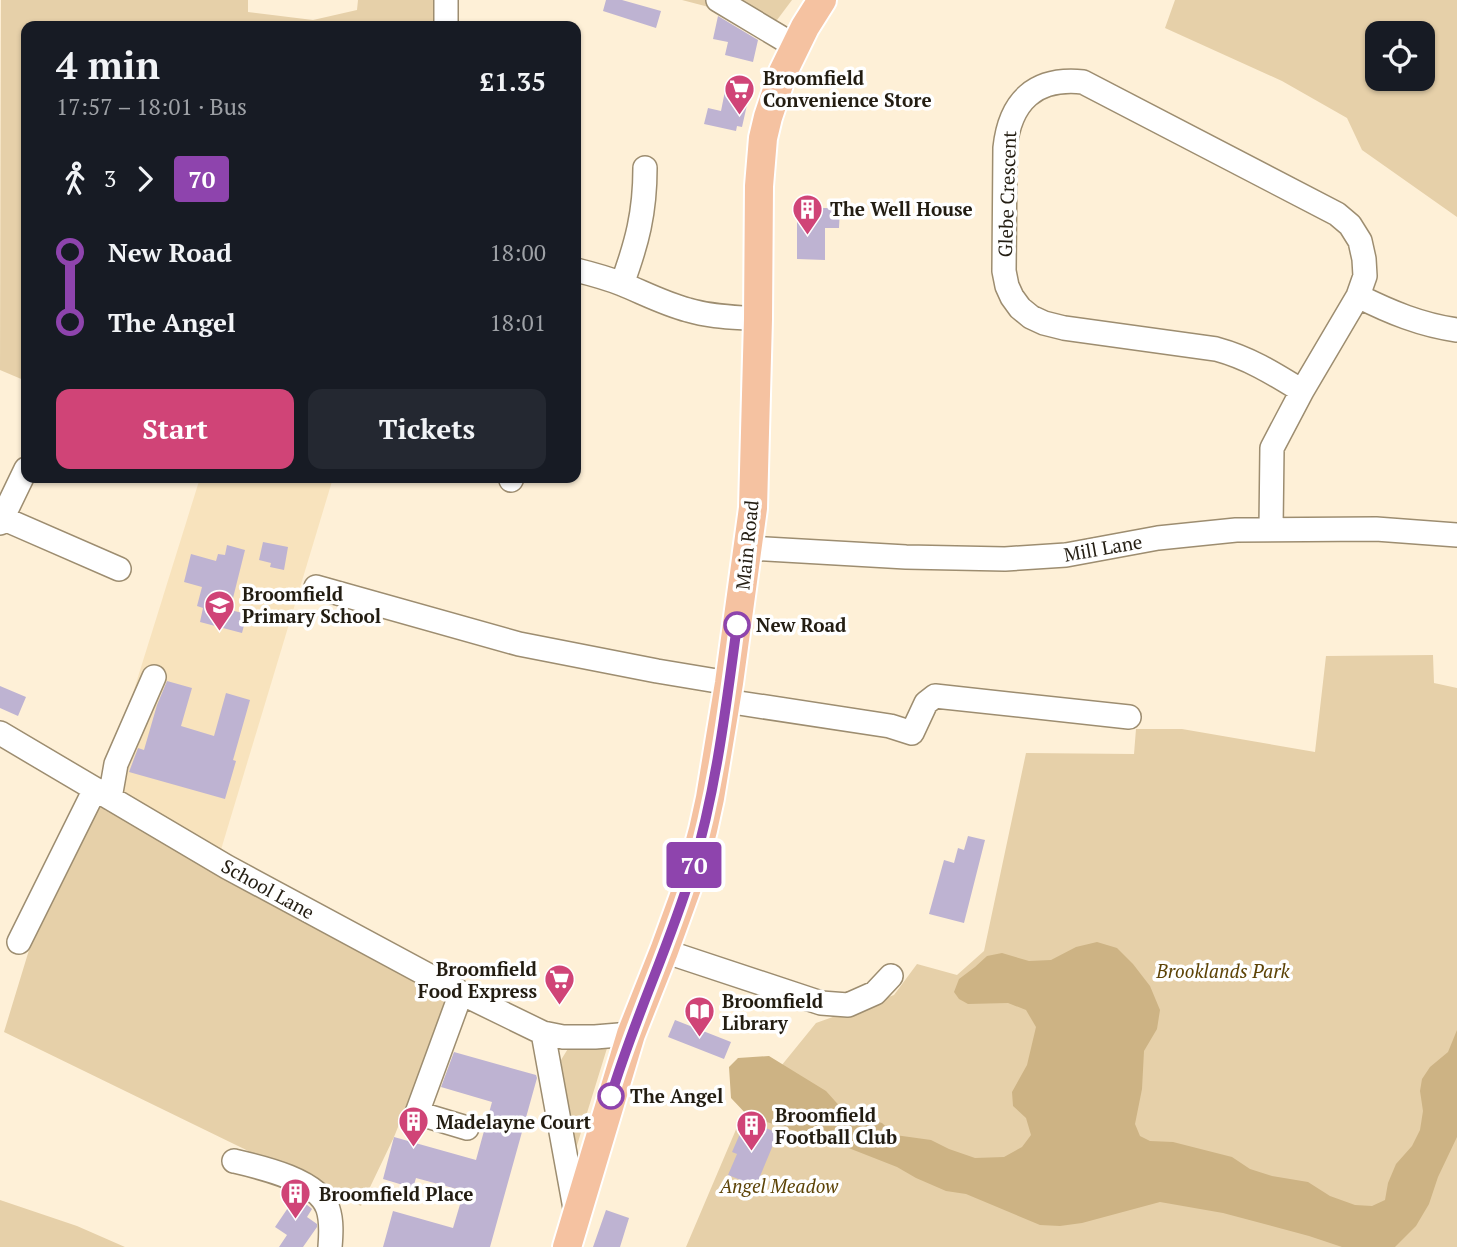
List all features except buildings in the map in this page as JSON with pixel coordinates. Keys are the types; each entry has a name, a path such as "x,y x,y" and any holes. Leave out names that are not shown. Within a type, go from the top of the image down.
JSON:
{"main road":[{"name":"Main Road","path":"567,1247 631,1034 688,885 703,830 728,692 753,508 761,149 783,72 822,0"}],"street":[{"path":"446,0 446,21"},
{"path":"721,1 795,46"},
{"name":"Glebe Crescent","path":"1271,528 1272,448 1301,391 1358,296 1365,275 1360,241 1350,225 1337,214 1083,82 1067,80 1051,83 1023,99 1013,114 1005,148 1004,271 1012,297 1020,307 1044,324 1216,349 1237,355 1301,391"},
{"path":"622,284 635,250 641,224 645,168"},
{"path":"581,271 622,284 655,300 689,311 758,318"},
{"path":"1358,296 1409,319 1457,330"},
{"path":"21,479 1,521 119,569"},
{"name":"Mill Lane","path":"748,548 906,557 1018,558 1066,555 1194,533 1271,528 1377,529 1457,535"},
{"path":"316,587 519,644 643,668 728,692 912,733 926,703 935,696 1129,717"},
{"path":"19,942 102,794 154,677"},
{"name":"School Lane","path":"0,733 227,867 461,993 543,1033 563,1037 631,1034"},
{"path":"664,951 821,1003 848,1005 875,993 891,976"},
{"path":"461,993 417,1113 467,1128"},
{"path":"543,1033 576,1213"},
{"path":"234,1161 264,1168 308,1187 319,1196 328,1207 330,1247"}],"shaded area":[{"name":"Broomfield Primary School","path":"198,483 331,483 220,853 104,786"},
{"path":"1097,942 1117,948 1133,964 1150,986 1160,1010 1157,1029 1144,1051 1142,1089 1135,1124 1140,1136 1150,1141 1173,1142 1232,1157 1250,1169 1308,1182 1330,1196 1355,1205 1372,1206 1385,1200 1396,1164 1412,1146 1420,1130 1423,1111 1420,1091 1422,1079 1430,1067 1448,1052 1457,1030 1457,1137 1438,1177 1429,1204 1416,1226 1395,1247 1342,1247 1223,1213 1160,1202 1082,1223 1040,1225 966,1194 946,1191 897,1167 846,1147 748,1116 731,1098 729,1067 738,1058 769,1056 826,1091 844,1111 882,1123 895,1135 931,1140 975,1158 1004,1157 1022,1147 1031,1135 1026,1118 1013,1106 1012,1092 1027,1065 1036,1027 1026,1010 1008,1003 968,1004 959,999 954,992 959,979 987,956 1002,953 1029,961 1051,960 1076,947"}],"green space":[{"path":"1,0 248,0 248,12 313,20 357,10 358,0 443,0 441,21 21,21 21,379 0,370"},
{"path":"682,0 792,0 774,24"},
{"path":"1175,0 1457,0 1457,217 1362,150 1347,118 1282,81 1165,28"},
{"name":"Brooklands Park","path":"1433,655 1434,683 1457,688 1457,1247 686,1247 743,1113 816,1023 894,995 917,964 957,975 984,951 1026,753 1134,754 1136,729 1182,729 1315,752 1326,656"},
{"path":"99,799 450,997 394,1137 361,1206 4,1032 29,950"},
{"path":"608,1045 574,1155 561,1060 569,1047"},
{"path":"0,1200 77,1226 125,1247 0,1247"}],"bus line":[{"name":"70","path":"611,1096 631,1034 688,885 700,844 714,774 737,625"}],"place":[{"name":"Broomfield Convenience Store","path":"740,116"},
{"name":"The Well House","path":"807,236"},
{"name":"New Road","path":"737,625"},
{"name":"Broomfield Primary School","path":"219,632"},
{"name":"Broomfield Food Express","path":"560,1007"},
{"name":"Broomfield Library","path":"699,1039"},
{"name":"The Angel","path":"611,1096"},
{"name":"Madelayne Court","path":"413,1149"},
{"name":"Broomfield Football Club","path":"752,1153"},
{"name":"Broomfield Place","path":"296,1221"}],"park label":[{"name":"Angel Meadow","path":"779,1186"}]}
